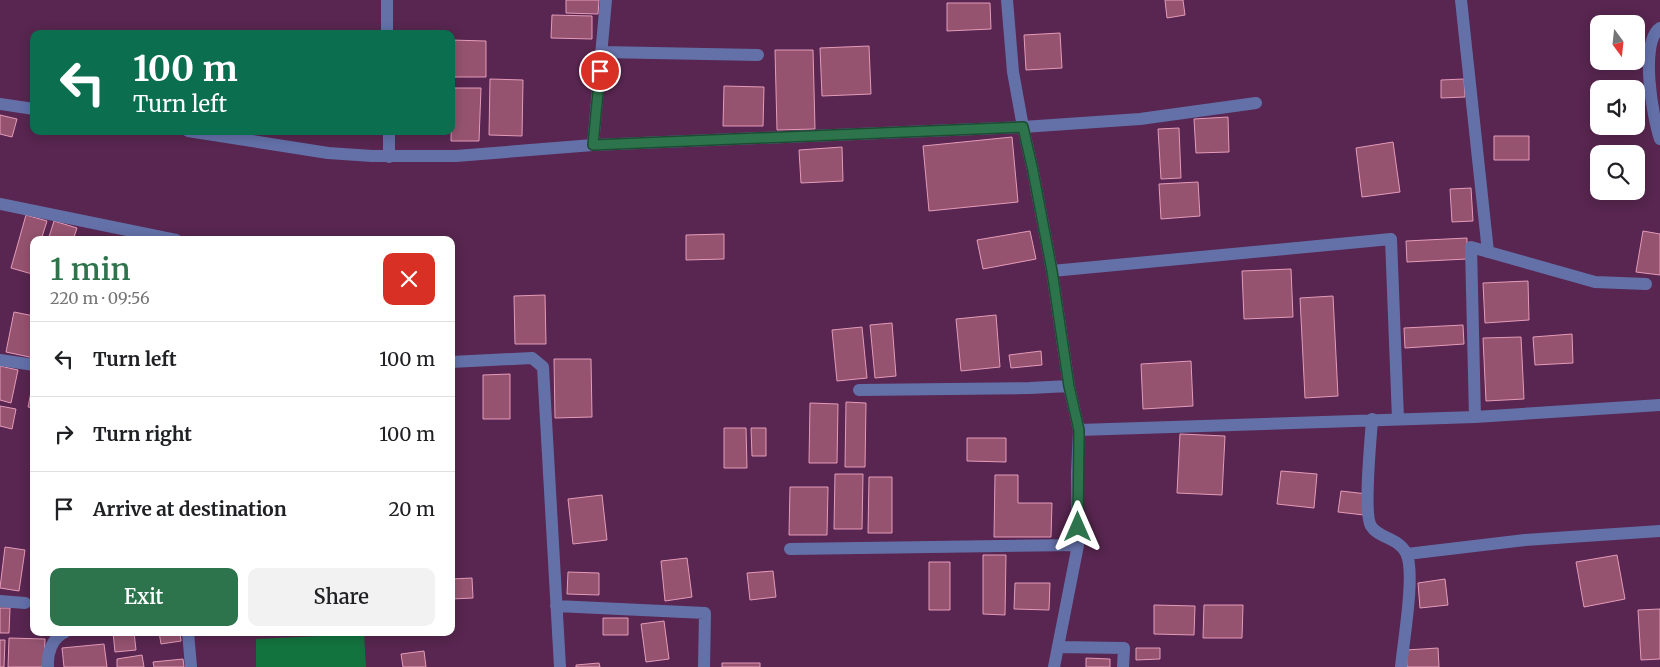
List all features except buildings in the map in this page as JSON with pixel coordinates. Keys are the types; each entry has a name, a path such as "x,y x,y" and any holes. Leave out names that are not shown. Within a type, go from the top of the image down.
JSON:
{"street":[{"path":"387,0 387,30"},
{"path":"593,145 606,0"},
{"path":"1007,0 1013,72 1052,271 1069,386 1079,430 1077,474 1078,545 1054,667"},
{"path":"1461,0 1488,252"},
{"path":"1660,28 1657,30 1651,45 1648,76 1654,121 1660,140"},
{"path":"601,52 758,54"},
{"path":"213,135 328,153 389,156 456,156 593,145 1023,127 1140,119 1256,103"},
{"path":"0,104 30,108"},
{"path":"389,135 389,156"},
{"path":"0,204 156,236"},
{"path":"1052,271 1391,239 1398,419"},
{"path":"1475,417 1471,247 1595,282 1646,284"},
{"path":"455,362 532,358 543,367 560,667"},
{"path":"0,360 30,364"},
{"path":"859,390 1069,386"},
{"path":"1079,430 1475,417 1660,405"},
{"path":"1372,419 1367,510 1371,526 1379,533 1396,541 1407,554 1410,573 1401,667"},
{"path":"1407,554 1525,540 1660,531"},
{"path":"790,549 1078,545"},
{"path":"0,600 25,603"},
{"path":"556,606 705,613 704,667"},
{"path":"48,667 47,659 51,645 59,636"},
{"path":"188,636 191,667"},
{"path":"1058,647 1124,648 1123,667"}],"green space":[{"path":"364,636 366,667 256,667 256,639"}],"route":[{"path":"600,71 593,145 1023,127 1052,271 1069,386 1079,430 1077,474 1078,527"}]}
